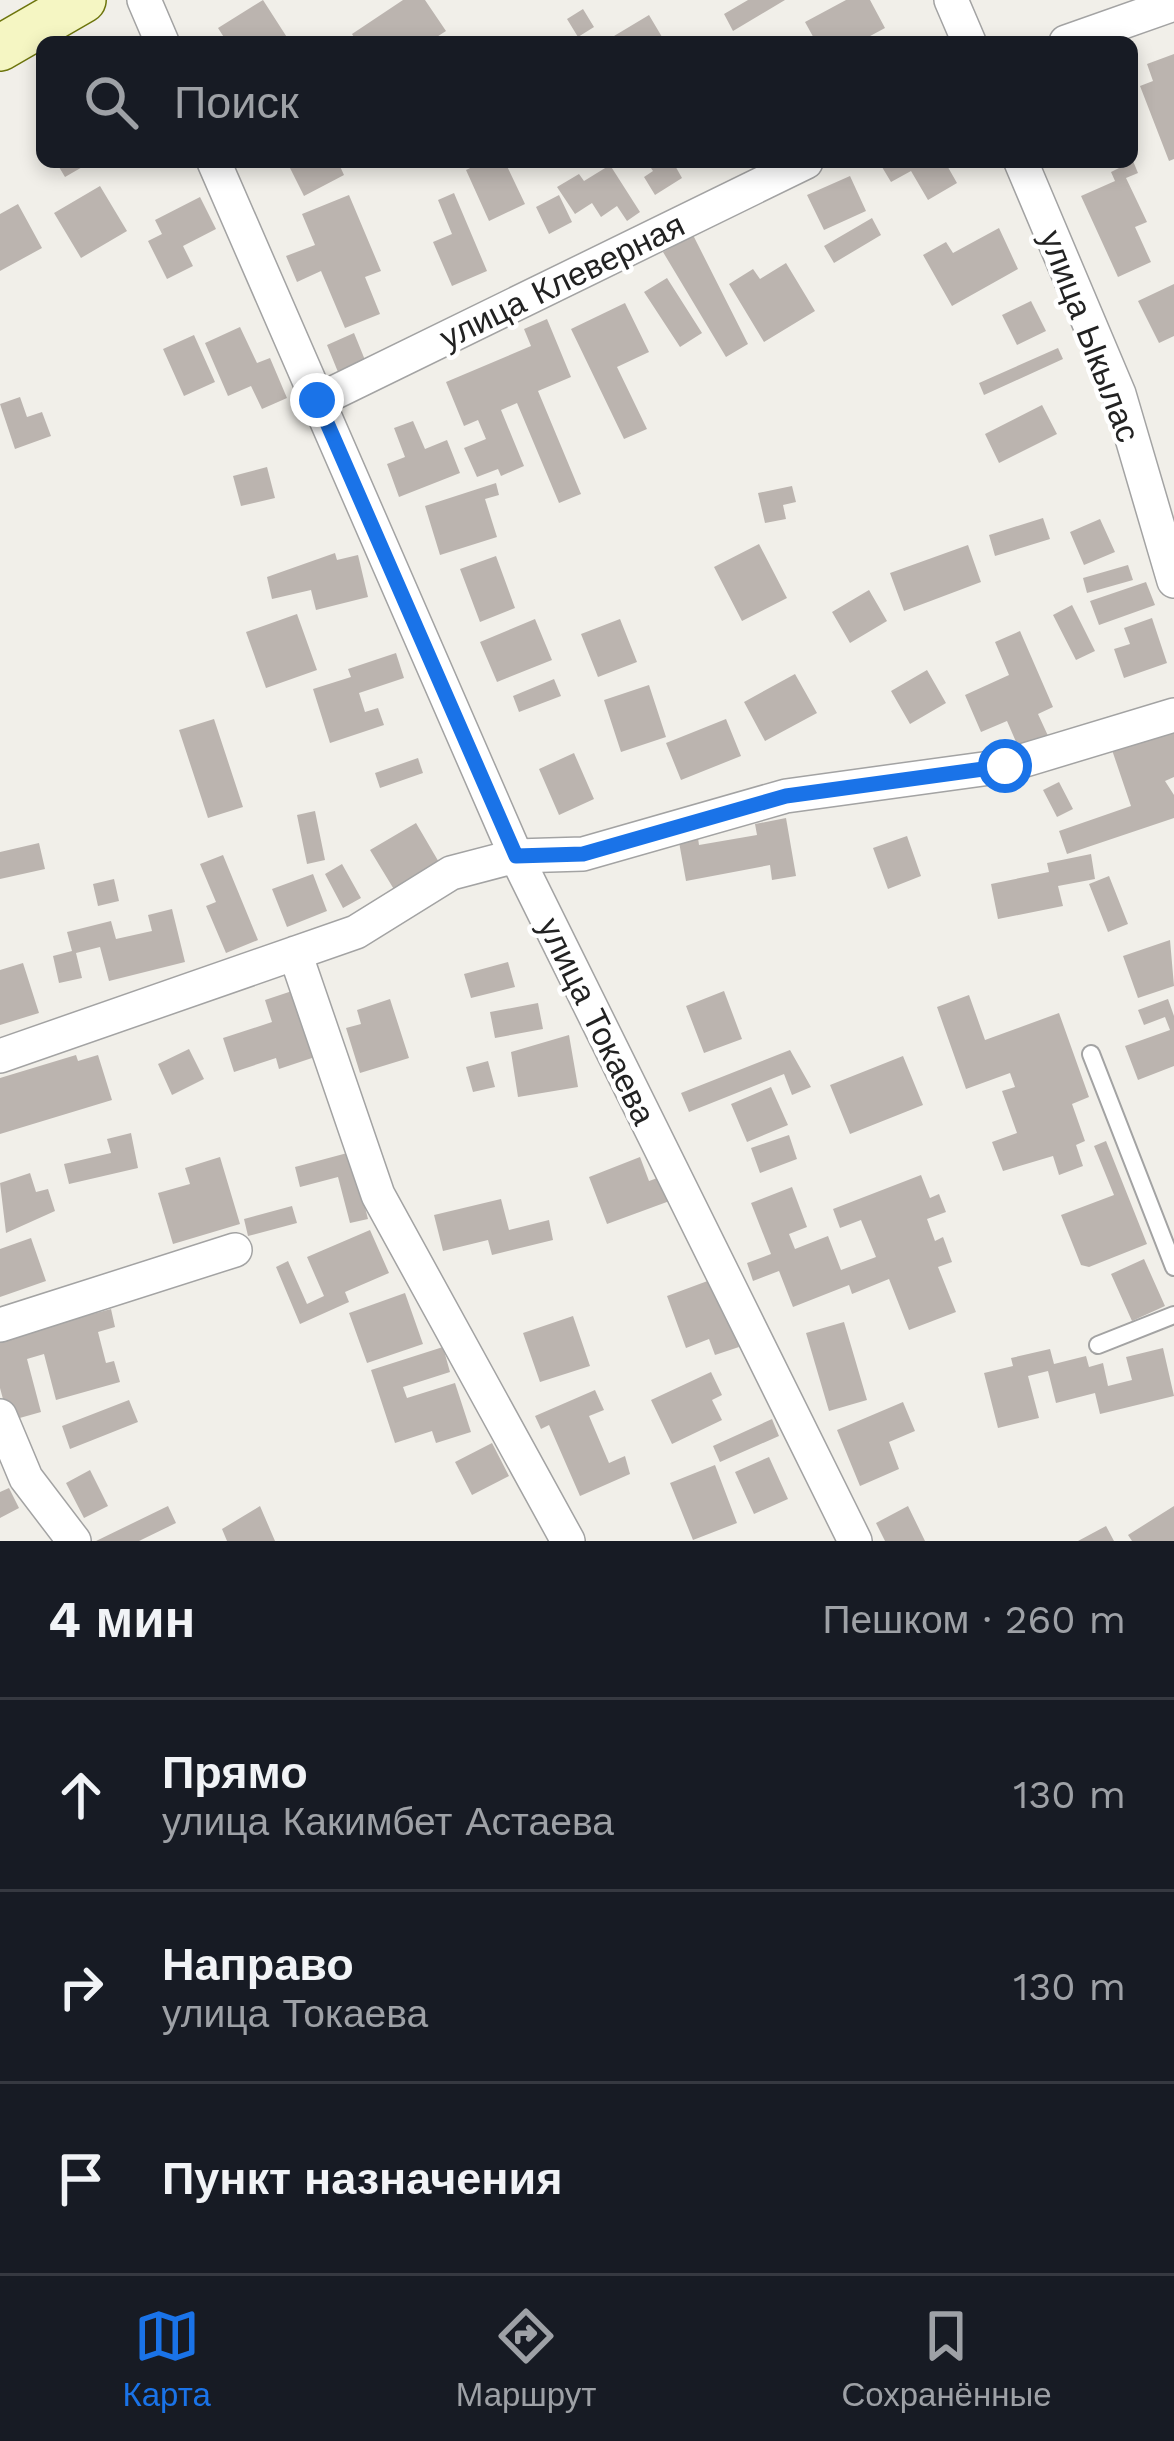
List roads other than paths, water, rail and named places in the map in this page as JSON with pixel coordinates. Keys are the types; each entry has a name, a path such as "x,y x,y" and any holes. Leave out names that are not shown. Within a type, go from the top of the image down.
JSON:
{"street":[{"path":"0,48 83,0"},
{"path":"144,0 159,36"},
{"path":"951,0 966,36"},
{"path":"1083,36 1174,4"},
{"name":"улица Токаева","path":"217,168 516,856 855,1541"},
{"name":"улица Клеверная","path":"317,400 794,168"},
{"name":"улица Ыкылас","path":"1024,168 1119,394 1174,580"},
{"path":"0,1056 356,932 451,873 516,856 583,854 786,796 1005,766 1174,715"},
{"path":"295,953 378,1195 568,1541"},
{"path":"0,1325 235,1250"},
{"path":"0,1416 31,1486 74,1541"}],"lane":[{"path":"1091,1054 1174,1267"},
{"path":"1098,1345 1174,1315"}]}
